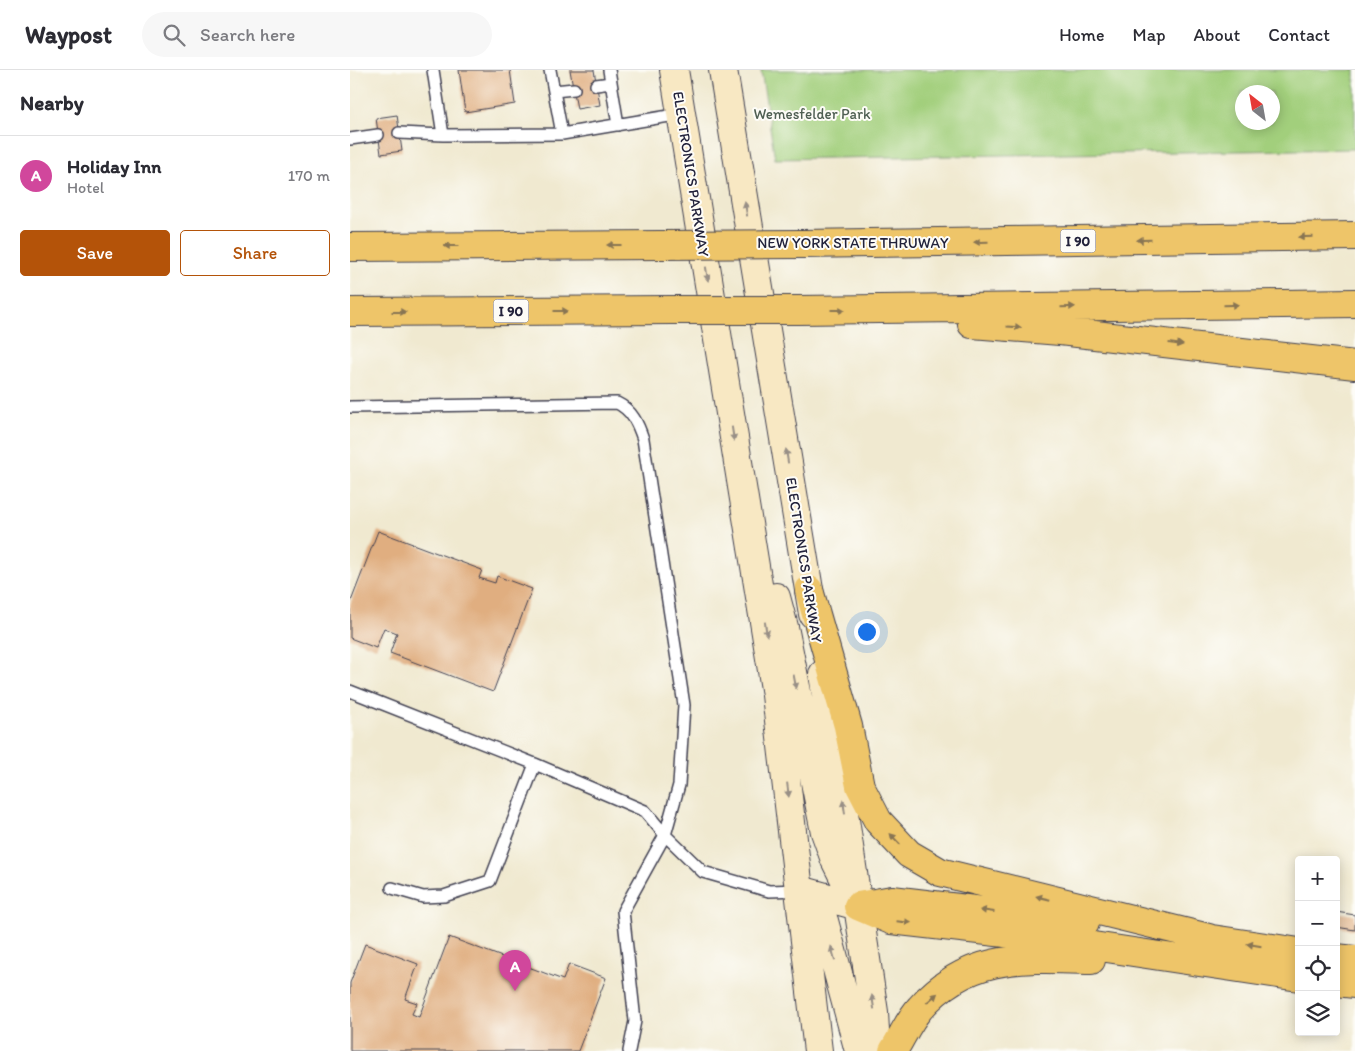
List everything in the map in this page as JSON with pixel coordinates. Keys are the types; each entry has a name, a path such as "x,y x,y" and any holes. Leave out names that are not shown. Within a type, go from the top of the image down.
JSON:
{"highway":[{"name":"NEW YORK STATE THRUWAY","path":"350,247 801,244 1355,236"},
{"name":"I 90","path":"350,312 797,310 1355,303"},
{"path":"880,309 947,322 1060,330 1355,365"},
{"path":"809,590 848,726 860,786 878,821 909,854 940,872 1209,938"},
{"path":"858,906 892,900 1209,938 1295,951"},
{"path":"858,906 891,920 1014,934 1220,963 1295,976"},
{"path":"893,1051 920,1009 954,978 987,965 1022,958 1220,963"},
{"path":"1340,958 1355,960"},
{"path":"1340,982 1355,984"}],"main road":[{"name":"ELECTRONICS PARKWAY","path":"674,70 776,695 818,1051"},
{"name":"ELECTRONICS PARKWAY","path":"723,70 809,590 874,1012 876,1051"},
{"path":"742,483 784,626 825,832 835,860 858,906"},
{"path":"800,890 858,906"},
{"path":"800,890 824,921 859,1051"}],"lane":[{"path":"433,70 443,135"},
{"path":"550,70 562,134"},
{"path":"609,70 618,125"},
{"path":"596,85 611,83"},
{"path":"554,91 574,89"},
{"path":"400,133 443,135 562,134 682,114"},
{"path":"350,139 378,135"},
{"path":"350,406 618,403 632,415 639,425 684,704 679,785 665,835 623,912 635,1021 629,1051"},
{"path":"350,692 535,764 645,811 665,835 703,872 769,890 800,890"},
{"path":"392,888 423,897 444,896 490,881 535,764"}],"green space":[{"name":"Wemesfelder Park","path":"761,70 1355,70 1355,149 775,159"}],"building":[{"path":"459,70 510,70 515,104 465,112"},
{"path":"570,70 594,70 600,105 577,109"},
{"path":"397,115 402,151 381,154 376,118"},
{"path":"378,531 482,570 479,578 495,583 497,576 532,589 493,692 390,653 397,633 384,628 376,648 350,638 350,604"},
{"path":"1340,913 1355,915 1355,930 1340,928"},
{"path":"449,937 563,980 569,964 606,978 578,1051 350,1051 350,983 365,944 418,964 405,999 417,1003 412,1014 419,1017"}],"place":[{"name":"Holiday Inn","path":"515,991"}]}
